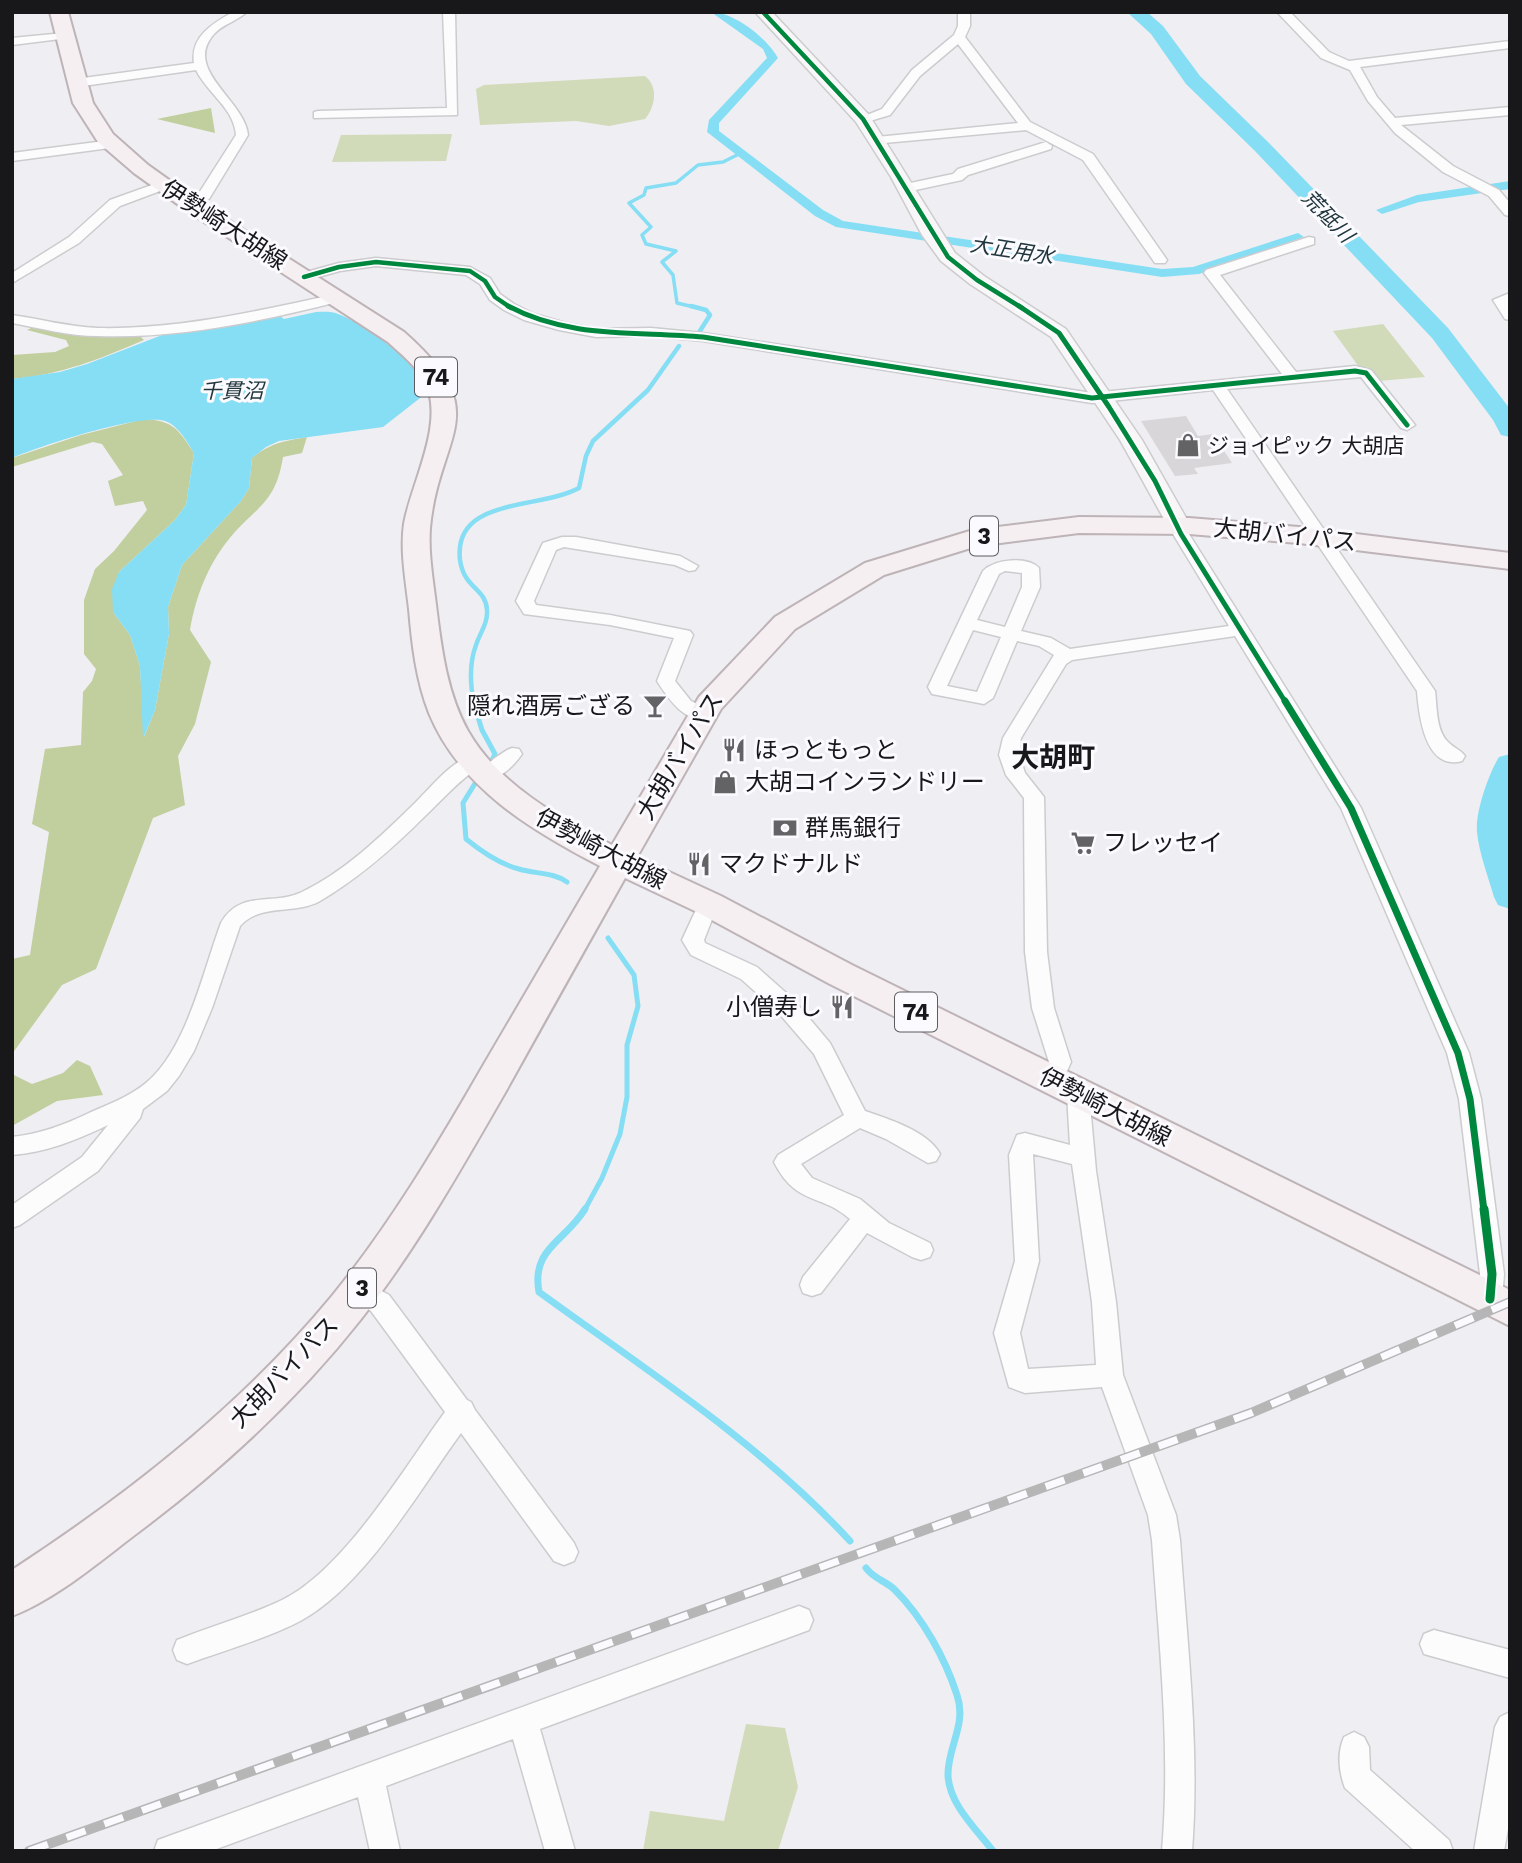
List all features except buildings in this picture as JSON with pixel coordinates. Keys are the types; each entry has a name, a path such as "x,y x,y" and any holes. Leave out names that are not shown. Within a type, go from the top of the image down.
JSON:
{"main road":[{"name":"伊勢崎大胡線","path":"59,12 76,83 86,110 111,144 190,204 406,345 429,366 440,386 445,419 419,515 418,549 428,656 435,693 451,730 480,768 542,820 618,861 1500,1304"},
{"name":"大胡バイパス","path":"12,1595 134,1511 207,1450 304,1356 360,1290 405,1228 445,1164 703,715 744,661 782,626 842,587 886,566 951,544 1024,529 1095,523 1177,523 1501,560"}],"street":[{"path":"190,204 204,196 242,135 237,115 199,66 199,50 209,32 241,12"},
{"path":"318,115 453,112 449,12"},
{"path":"763,12 863,120 935,240 965,271 1051,326 1103,398 1159,486 1181,534 1351,808 1458,1054 1472,1113 1492,1274 1500,1304"},
{"path":"863,120 886,112 916,73 960,37 964,26 964,12"},
{"path":"1283,12 1325,55 1355,68 1363,86 1390,122 1448,169 1489,186 1510,212"},
{"path":"12,42 64,36"},
{"path":"960,37 1028,126 1088,157 1160,260"},
{"path":"1348,65 1510,44"},
{"path":"76,83 199,66"},
{"path":"1390,122 1510,111"},
{"path":"877,141 1028,126"},
{"path":"12,157 111,144"},
{"path":"906,188 957,177 963,172 1046,146"},
{"path":"12,279 74,240 116,203 163,185"},
{"path":"1293,377 1211,273 1309,241"},
{"path":"304,277 339,267 376,262 470,271 485,281 495,297 509,307 543,321 586,332 651,332 703,337 1103,398 1355,371 1366,373 1406,425"},
{"path":"1510,297 1500,300 1510,316"},
{"path":"12,320 95,332 135,331 243,319 336,298"},
{"path":"1218,387 1426,691 1432,733 1443,749 1455,756"},
{"path":"689,566 680,561 576,542 553,544 526,606 538,611 610,620 684,635 666,681 684,705 703,715"},
{"path":"995,568 1030,568 1031,587 984,698 979,699 939,690 937,687 969,624 995,568"},
{"path":"969,624 1045,642 1066,655"},
{"path":"1177,1851 1180,1814 1177,1703 1166,1540 1162,1515 1147,1471 1110,1376 1104,1301 1083,1158 1060,1062 1043,1008 1036,952 1034,797 1016,775 1009,755 1012,738 1059,660 1066,655 1240,630"},
{"path":"12,1146 55,1140 132,1104 161,1083 183,1051 231,923 238,912 262,904 305,899 332,883 391,838 463,768 480,768 507,761 512,754"},
{"path":"708,904 693,940 698,949 749,973 785,1005 822,1049 857,1118 878,1124 909,1139 928,1154"},
{"path":"12,1218 90,1164 132,1112 132,1104"},
{"path":"857,1118 786,1162 804,1185 817,1193 836,1197 880,1230 921,1250"},
{"path":"1083,1158 1024,1142 1021,1156 1027,1261 1007,1333 1018,1378 1025,1381 1110,1376"},
{"path":"812,1285 865,1218"},
{"path":"360,1290 380,1303 462,1410 564,1552"},
{"path":"187,1650 292,1611 332,1582 356,1556 462,1410"},
{"path":"169,1851 799,1620"},
{"path":"1434,1644 1510,1664"},
{"path":"523,1722 560,1851"},
{"path":"1489,1851 1510,1727"},
{"path":"1354,1747 1356,1777 1438,1851"},
{"path":"369,1778 385,1851"}],"green space":[{"path":"645,76 652,86 654,97 645,119 609,126 576,121 480,125 476,89 484,85"},
{"path":"211,108 215,133 157,119"},
{"path":"452,134 446,161 332,162 341,135"},
{"path":"1383,324 1425,377 1379,381 1366,367 1359,367 1333,331"},
{"path":"33,327 97,335 138,334 144,340 79,365 47,374 12,379 12,355 55,352 69,346 66,340 27,330"},
{"path":"144,419 169,424 184,438 194,453 186,505 175,520 119,572 113,612 130,635 140,666 144,737 155,710 169,634 168,607 182,565 241,501 249,488 252,458 285,441 307,437 302,453 283,457 272,492 225,543 211,566 196,603 190,630 211,662 195,724 178,756 185,805 153,818 96,969 62,985 12,1054 12,959 30,955 49,832 32,824 45,749 81,745 83,692 92,681 96,669 84,654 84,600 95,569 114,551 147,510 143,501 115,506 108,481 123,475 102,444 93,442 12,467 12,458 81,435"},
{"path":"77,1060 90,1066 103,1095 57,1101 12,1126 12,1074 32,1084 63,1073"},
{"path":"746,1724 785,1728 798,1787 778,1851 643,1851 650,1811 724,1821"}],"water":[{"name":"千貫沼","path":"316,312 338,314 362,326 403,357 424,380 429,391 383,427 279,441 252,458 249,488 241,501 182,565 168,607 169,634 155,710 143,739 140,666 130,635 113,612 112,589 119,572 175,520 186,505 194,453 174,427 165,421 152,420 90,432 12,458 12,379 60,372 87,364 170,332 280,316 284,319"}],"waterway":[{"name":"大正用水","path":"716,12 767,47 773,58 713,122 713,132 819,213 840,224 1162,273 1194,271 1298,237"},
{"name":"荒砥川","path":"1136,12 1157,30 1193,80 1262,147 1440,333 1505,419 1510,430"},
{"path":"698,308 677,303 673,275 662,262 676,251 646,244 642,235 651,227 629,203 644,195 646,188 676,183 698,165 723,162 741,153"},
{"name":"大正用水","path":"1382,210 1417,199 1510,185"},
{"path":"691,306 706,310 710,315 698,334"},
{"path":"474,703 472,659 485,624 487,610 483,597 462,570 461,540 470,525 484,515 579,488 586,456 593,441 648,390 679,346"},
{"path":"473,701 482,730 495,754 492,760"},
{"name":"荒砥川","path":"1510,764 1498,798 1492,830 1510,897"},
{"path":"479,777 463,803 466,839 505,864 525,871 556,876 567,882"},
{"path":"584,1211 602,1178 620,1134 627,1097 627,1045 638,1006 634,975 608,938"},
{"path":"585,1209 545,1255 538,1277 539,1292 661,1379 740,1440 815,1505 850,1541"},
{"path":"866,1568 905,1601 924,1626 946,1667 957,1695 960,1716 949,1764 949,1785 964,1815 993,1851"}],"railway":[{"path":"29,1851 1251,1413 1510,1302"}],"cycle path":[{"path":"763,12 863,119 948,257 977,280 1059,333 1141,456 1181,534 1351,808 1458,1053 1470,1099 1492,1274 1490,1299"},
{"path":"304,277 339,267 376,262 470,271 485,281 495,297 509,307 529,317 564,327 596,333 651,332 703,337 1092,398 1355,371 1366,373 1407,425"}],"place":[{"name":"ジョイピック 大胡店","path":"1188,445"},
{"name":"隠れ酒房ござる","path":"655,706"},
{"name":"ほっともっと","path":"734,750"},
{"name":"大胡コインランドリー","path":"725,782"},
{"name":"群馬銀行","path":"785,828"},
{"name":"フレッセイ","path":"1083,843"},
{"name":"マクドナルド","path":"699,864"},
{"name":"小僧寿し","path":"842,1007"}],"district":[{"name":"大胡町","path":"1053,757"}]}
